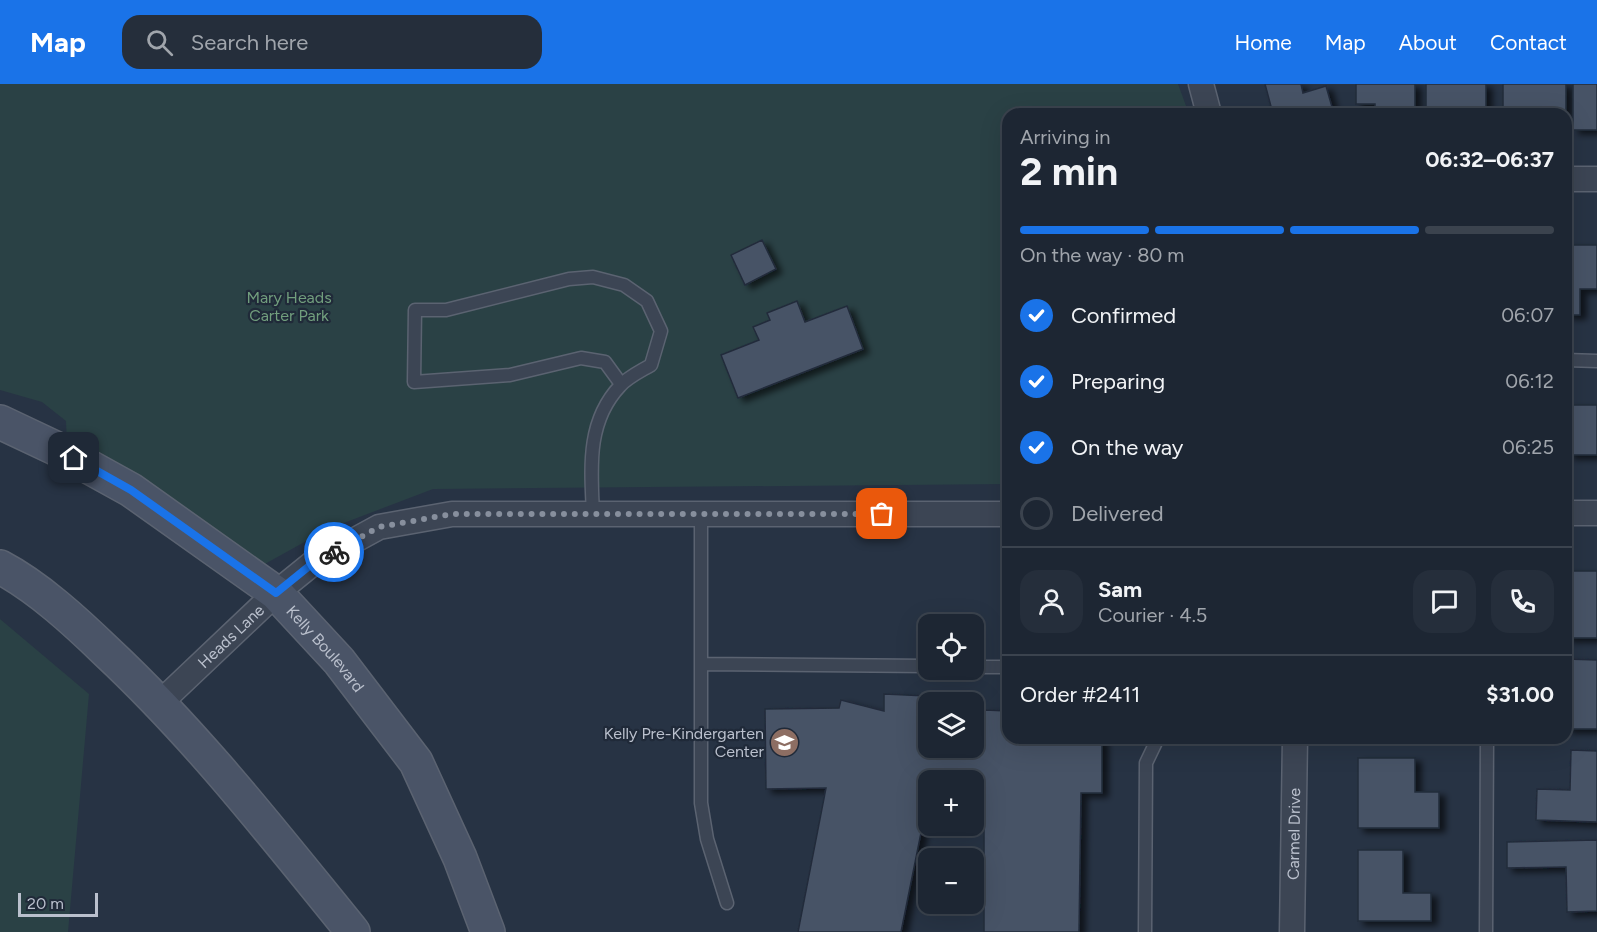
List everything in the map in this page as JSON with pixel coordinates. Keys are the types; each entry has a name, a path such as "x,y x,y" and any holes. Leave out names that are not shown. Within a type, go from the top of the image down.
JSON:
{"main road":[{"name":"Kelly Boulevard","path":"0,422 56,448 131,490 276,593 339,661 416,762 460,858 488,932"},
{"path":"0,567 73,620 161,702 239,791 353,932"}],"street":[{"path":"1201,84 1207,108"},
{"path":"1572,179 1597,179"},
{"name":"Heads Lane","path":"161,702 276,593 313,563 379,527 452,514 1002,513"},
{"path":"1572,513 1597,513"},
{"name":"Carmel Drive","path":"1292,932 1295,744"}],"lane":[{"path":"593,514 591,464 594,433 605,406 621,384 651,365 661,331 647,301 624,285 593,277 569,279 446,310 415,310 414,382 510,375 581,358 605,362 621,384"},
{"path":"1572,360 1597,361"},
{"path":"701,514 701,803 707,839 728,903"},
{"path":"701,663 918,666"},
{"path":"984,667 1002,667"},
{"path":"1145,932 1146,763 1155,744"},
{"path":"1485,932 1487,744"}],"green space":[{"name":"Mary Heads Carter Park","path":"0,84 1178,84 1187,108 1002,108 1002,484 433,489 328,529 263,565 67,446 66,421 42,402 0,390"},
{"path":"0,619 89,694 68,932 0,932"}],"building":[{"path":"1265,84 1301,84 1303,93 1326,86 1332,108 1271,108"},
{"path":"1356,84 1415,84 1415,108 1375,108 1375,104 1356,104"},
{"path":"1426,84 1486,84 1486,108 1426,108"},
{"path":"1503,84 1566,84 1566,108 1503,108"},
{"path":"1573,84 1597,84 1597,130 1573,130"},
{"path":"762,240 776,269 745,285 731,255"},
{"path":"1572,245 1597,245 1597,289 1580,289 1580,315 1572,315"},
{"path":"797,301 805,322 847,306 863,349 738,398 721,355 759,340 753,327 770,320 767,313"},
{"path":"1572,405 1597,405 1597,455 1572,455"},
{"path":"1572,571 1597,571 1597,638 1572,638"},
{"path":"1572,659 1597,660 1597,729 1572,729"},
{"path":"884,694 918,696 918,758 984,758 985,710 1002,711 1002,744 1102,744 1102,793 1081,793 1079,932 984,932 984,770 918,770 918,836 920,836 901,932 798,932 826,788 766,789 765,709 839,708 841,700 884,711"},
{"path":"1571,750 1597,751 1597,822 1536,820 1537,789 1570,790"},
{"path":"1358,758 1415,758 1415,792 1439,792 1439,828 1358,828"},
{"path":"1597,840 1597,911 1567,912 1566,867 1507,868 1507,842"},
{"path":"1358,850 1403,850 1403,893 1431,893 1431,921 1358,921"}],"way so far":[{"path":"334,552 379,527 452,514 882,514"}],"place":[{"name":"Kelly Pre-Kindergarten Center","path":"785,742"}],"route":[{"path":"74,458 131,490 201,542 276,593 313,563 334,552"}]}
